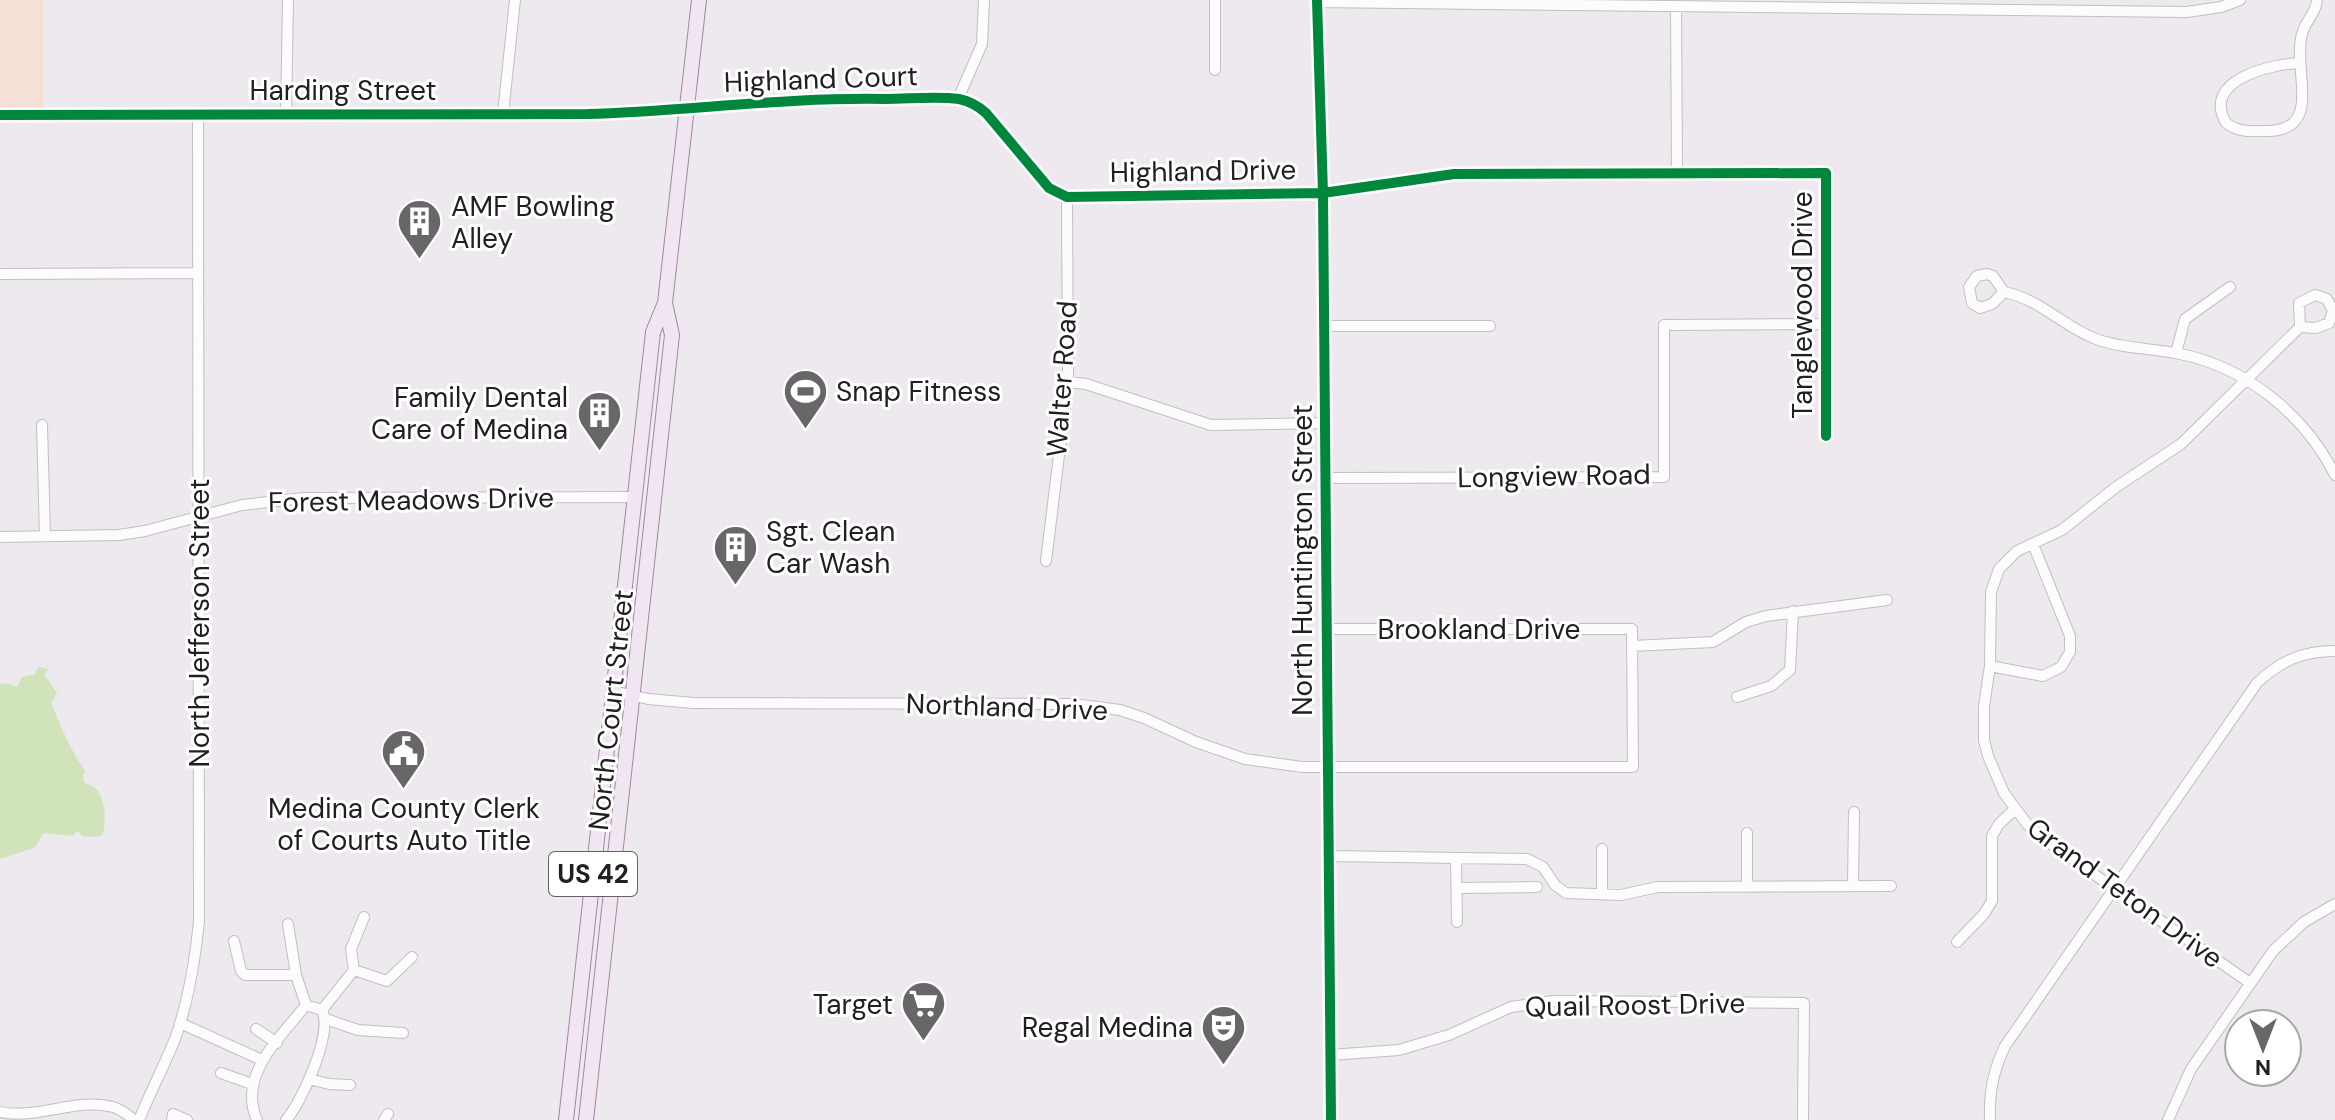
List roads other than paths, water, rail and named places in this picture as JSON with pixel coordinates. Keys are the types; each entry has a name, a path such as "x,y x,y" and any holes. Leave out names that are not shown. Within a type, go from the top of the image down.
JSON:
{"main road":[{"name":"North Court Street","path":"566,1120 653,332 665,303 699,0"},
{"name":"North Court Street","path":"586,1120 672,335 665,303"}],"street":[{"path":"286,115 288,0"},
{"path":"503,114 515,0"},
{"path":"984,0 982,44 958,99 978,106 986,113 1049,188 1067,197"},
{"path":"1215,0 1215,70"},
{"path":"1317,1 1676,6 1915,4 2187,12 2240,0"},
{"path":"2300,63 2270,65 2231,85 2224,93 2220,107 2226,123 2241,131 2279,131 2293,126 2301,114 2301,36 2317,8 2317,0"},
{"name":"North Huntington Street","path":"1317,1 1323,193 1331,1120"},
{"path":"1676,6 1677,174"},
{"name":"Highland Court","path":"687,109 848,98 958,99"},
{"name":"Harding Street","path":"0,115 587,114 687,109"},
{"name":"North Jefferson Street","path":"137,1120 180,1023 190,983 199,921 198,115"},
{"name":"Highland Drive","path":"1067,197 1323,193 1441,175 1826,173"},
{"name":"Tanglewood Drive","path":"1826,173 1826,436"},
{"name":"Walter Road","path":"1046,561 1068,382 1067,197"},
{"path":"0,274 198,273"},
{"path":"2176,353 2185,319 2230,287"},
{"path":"2004,292 2033,301 2092,337 2129,348 2176,353 2209,362 2247,380 2299,424 2335,475"},
{"name":"Longview Road","path":"1325,478 1664,477 1664,325 1826,324"},
{"path":"1324,326 1490,326"},
{"name":"Grand Teton Drive","path":"2250,983 2042,838 2015,809 1995,776 1984,740 1983,722 1990,666 1991,592 1994,580 2007,559 2062,530 2116,487 2181,444 2300,327"},
{"path":"1068,382 1086,384 1211,425 1325,423"},
{"path":"42,425 45,536"},
{"name":"Forest Meadows Drive","path":"0,537 132,533 254,503 304,498 634,497"},
{"path":"1990,666 2043,676 2061,667 2070,652 2070,636 2033,544"},
{"path":"1632,646 1713,642 1746,622 1793,611 1887,600"},
{"path":"1737,697 1771,686 1790,670 1793,611"},
{"name":"Brookland Drive","path":"1327,629 1632,629 1632,646"},
{"name":"Northland Drive","path":"613,691 694,703 1099,706 1144,718 1245,759 1276,765 1328,768 1633,767 1632,646"},
{"path":"1990,1120 1992,1079 2005,1046 2257,683 2279,664 2293,657 2335,651"},
{"path":"1957,942 1992,901 1992,836 1999,824 2015,809"},
{"path":"1853,886 1854,812"},
{"path":"1747,833 1747,886"},
{"path":"1602,849 1602,895"},
{"path":"1329,856 1527,859 1543,867 1555,885 1566,893 1602,895 1634,893 1658,887 1891,886"},
{"path":"1456,858 1457,922"},
{"path":"1456,888 1537,887"},
{"path":"2168,1120 2191,1069 2250,983 2289,934 2335,904"},
{"path":"290,1119 309,1079 324,1014 354,970 351,949 364,917"},
{"path":"288,924 296,975 306,1005 358,1030 403,1033"},
{"path":"234,941 241,971 245,975 296,975"},
{"path":"354,970 387,981 412,957"},
{"name":"Quail Roost Drive","path":"1330,1055 1377,1054 1425,1044 1489,1015 1530,1003 1804,1003 1803,1120"},
{"path":"257,1120 251,1098 252,1084 262,1060 306,1005"},
{"path":"180,1023 262,1060"},
{"path":"256,1029 277,1043"},
{"path":"221,1073 252,1084"},
{"path":"309,1079 350,1085"},
{"path":"0,1112 21,1115 98,1105 116,1107 137,1120"},
{"path":"172,1120 173,1114 187,1120"}],"place":[{"name":"AMF Bowling Alley","path":"420,261"},
{"name":"Snap Fitness","path":"805,430"},
{"name":"Family Dental Care of Medina","path":"599,452"},
{"name":"Sgt. Clean Car Wash","path":"735,586"},
{"name":"Medina County Clerk of Courts Auto Title","path":"404,790"},
{"name":"Target","path":"924,1043"},
{"name":"Regal Medina","path":"1224,1066"}]}
